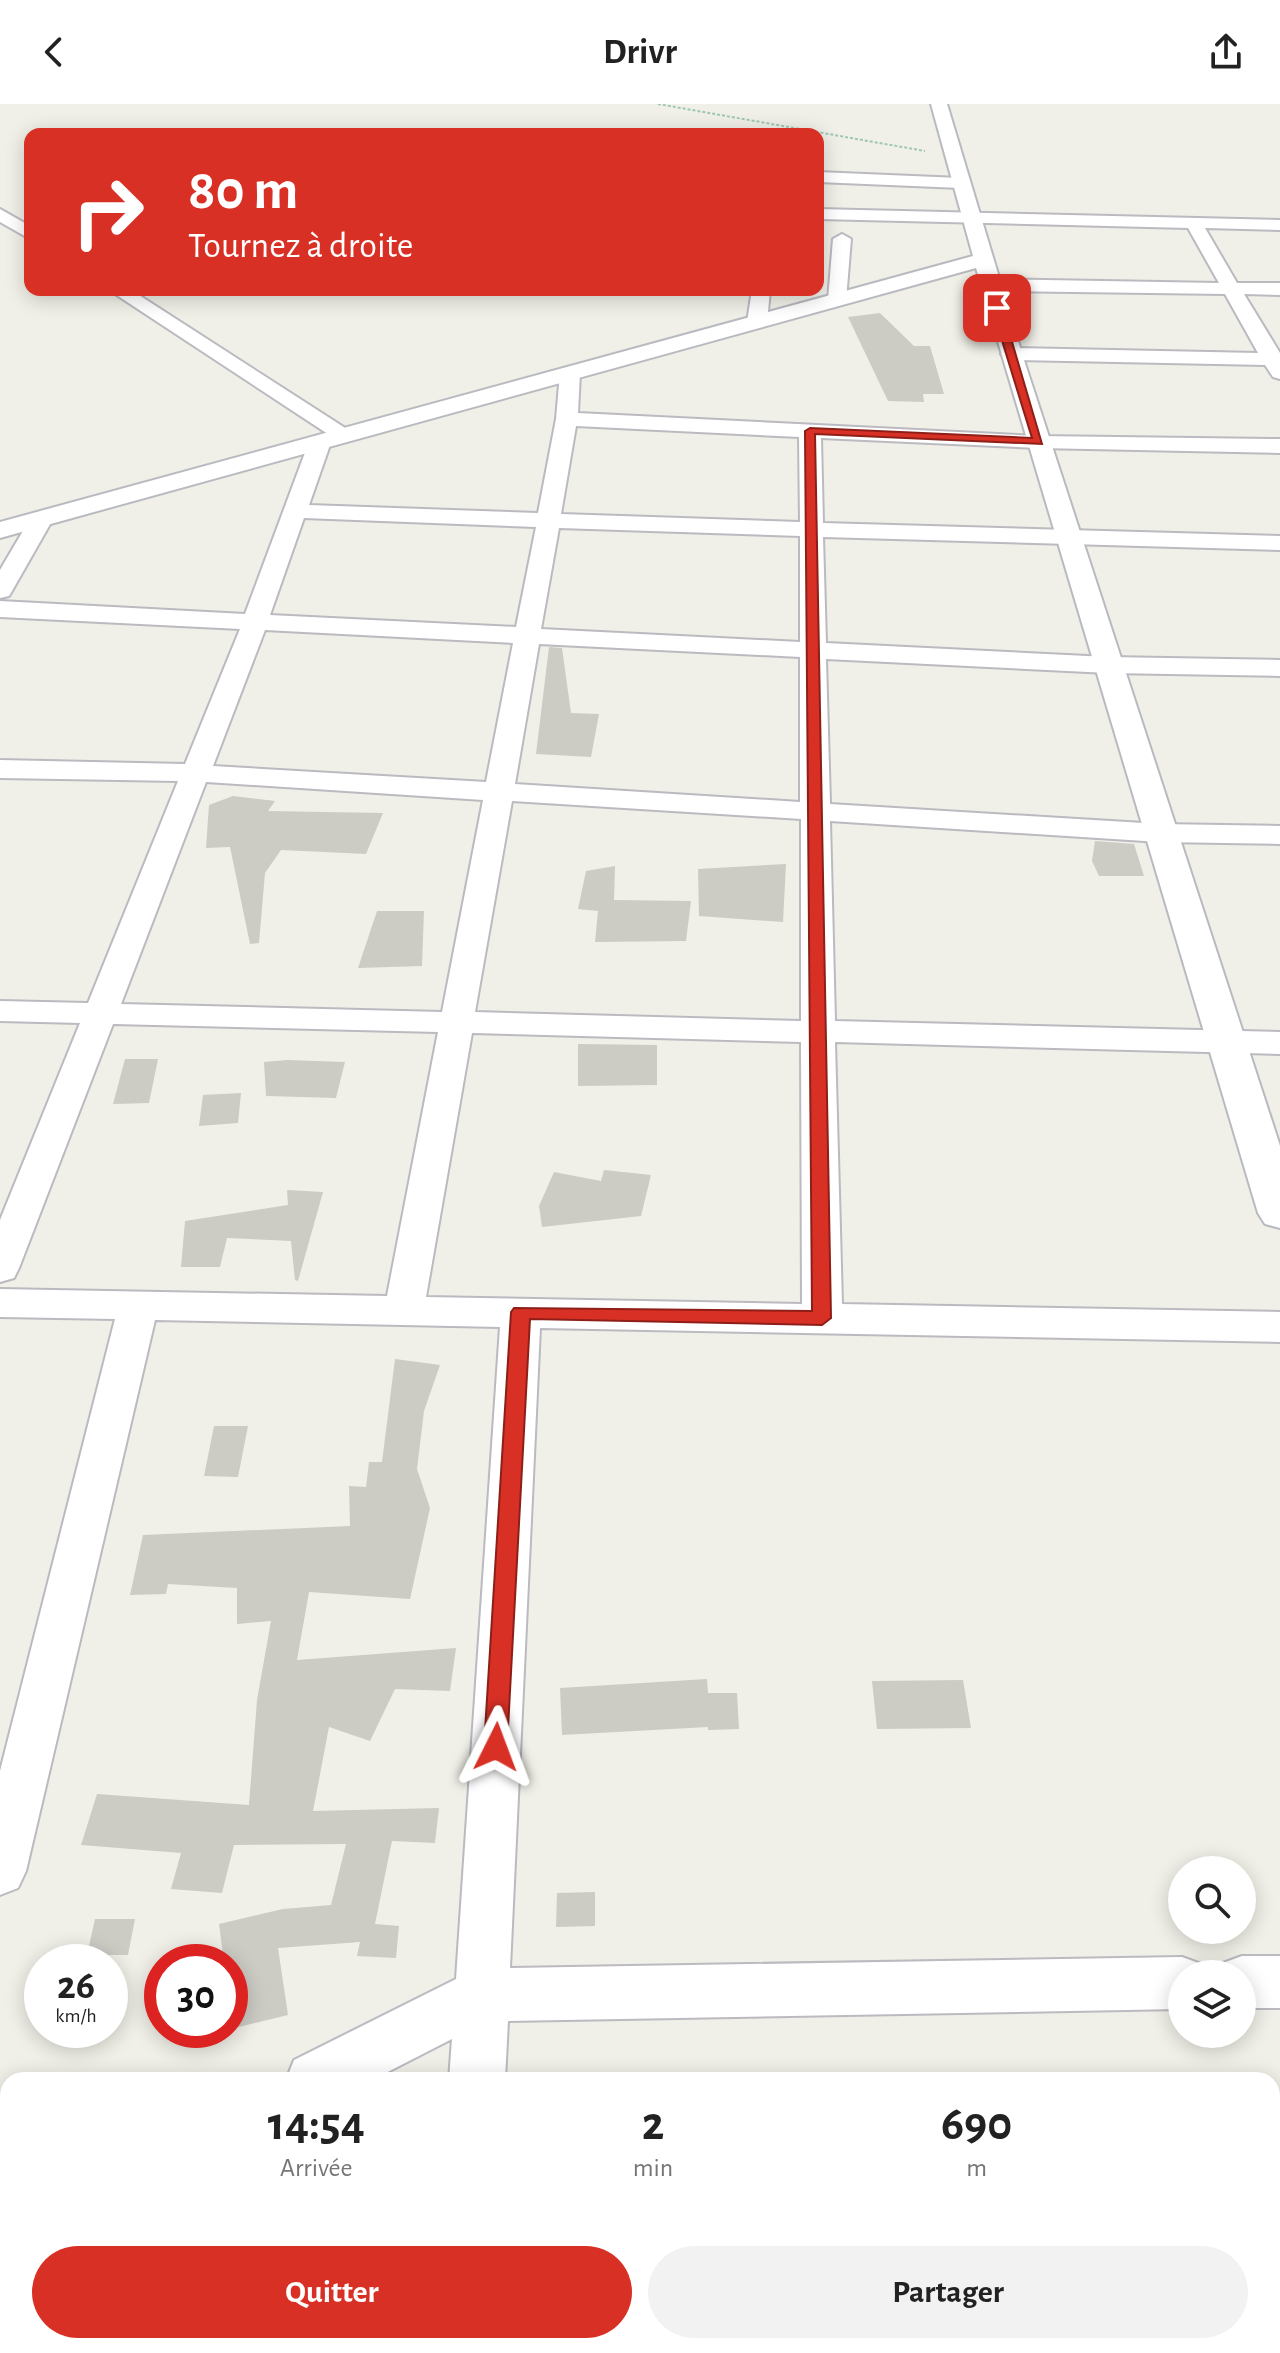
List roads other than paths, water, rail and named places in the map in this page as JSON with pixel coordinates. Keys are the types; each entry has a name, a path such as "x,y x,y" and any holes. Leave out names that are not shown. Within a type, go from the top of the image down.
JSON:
{"street":[{"path":"939,104 1038,442 1280,1213"},
{"path":"824,177 960,183"},
{"path":"0,214 24,230"},
{"path":"824,214 1280,225"},
{"path":"1194,224 1277,364"},
{"path":"837,300 842,239"},
{"path":"0,530 837,300 986,272 1280,289"},
{"path":"127,296 333,439"},
{"path":"757,322 760,296"},
{"path":"1011,354 1277,364"},
{"path":"404,1310 567,419 570,373"},
{"path":"567,419 1038,442 1280,446"},
{"path":"810,431 822,1318"},
{"path":"0,1268 255,622 295,511 333,439"},
{"path":"295,511 1069,539 1280,543"},
{"path":"0,591 41,519"},
{"path":"0,609 1108,665 1280,668"},
{"path":"0,769 195,773 1160,833 1280,835"},
{"path":"0,1011 1280,1043"},
{"path":"0,1303 1280,1327"},
{"path":"0,1871 139,1305"},
{"path":"477,2072 521,1312"},
{"path":"1256,1982 1280,1982"},
{"path":"330,2072 481,1995 1168,1983"}]}
